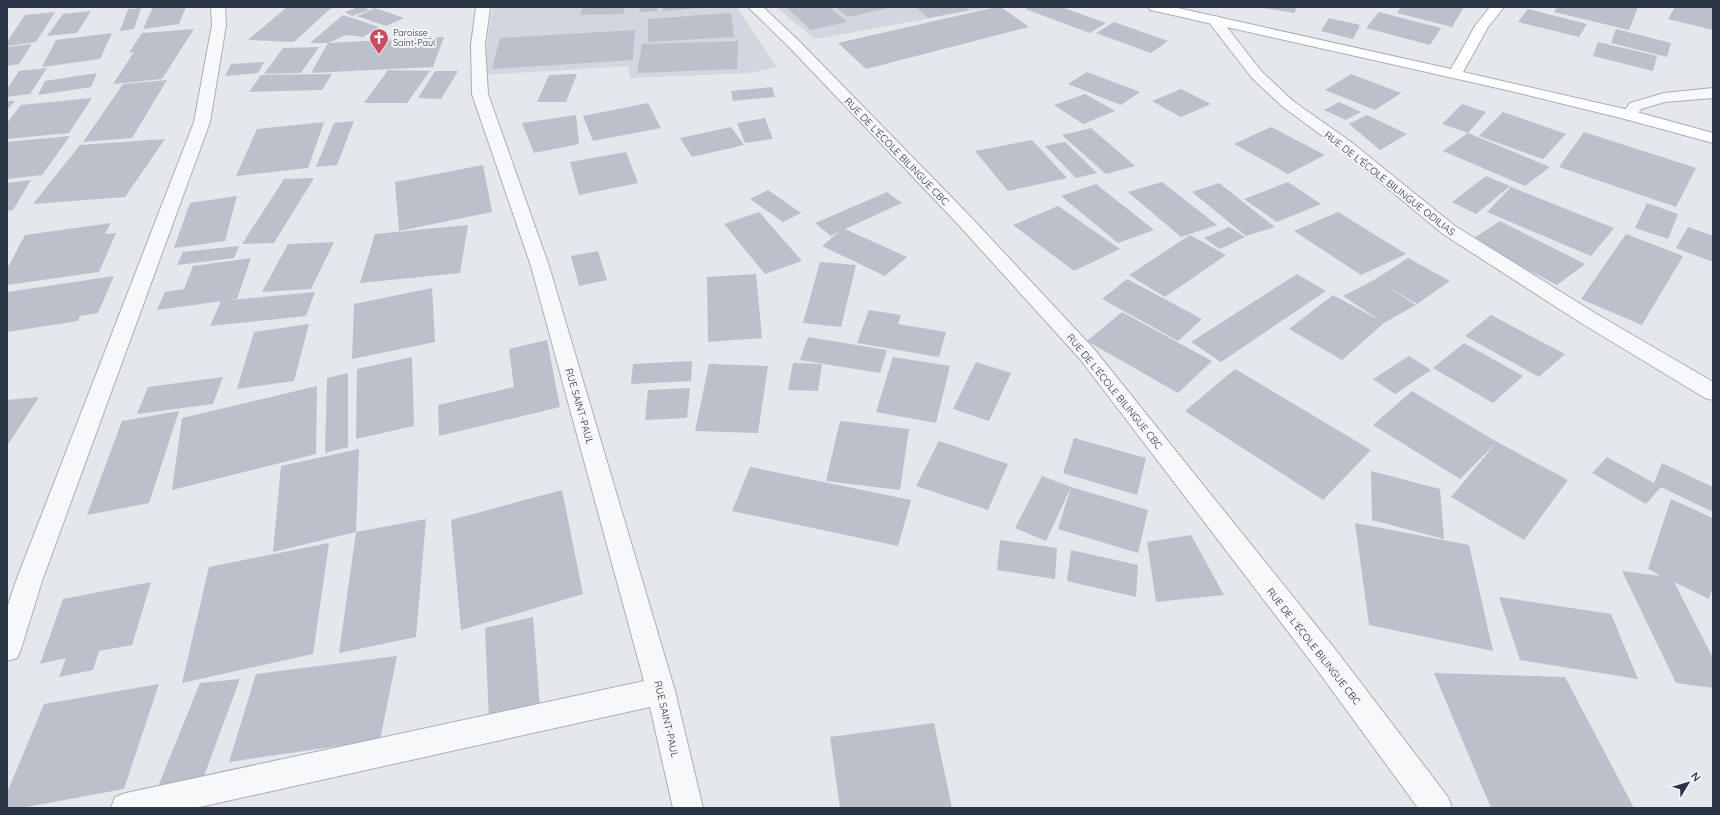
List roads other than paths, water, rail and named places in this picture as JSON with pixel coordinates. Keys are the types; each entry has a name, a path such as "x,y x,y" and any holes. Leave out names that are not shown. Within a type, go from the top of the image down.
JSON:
{"street":[{"path":"7,649 29,581 202,122 219,25 218,7"},
{"name":"RUE SAINT-PAUL","path":"483,7 478,45 480,94 540,266 661,691 688,808"},
{"name":"RUE DE L'ÉCOLE BILINGUE CBC","path":"755,7 794,44 869,122 1087,354 1324,658 1437,808"},
{"path":"1155,7 1176,9 1214,20 1455,74 1629,115 1713,138"},
{"path":"1455,74 1482,26 1497,7"},
{"name":"RUE DE L'ÉCOLE BILINGUE ODILIAS","path":"1214,20 1257,75 1288,104 1345,145 1449,230 1588,318 1713,392"},
{"path":"1629,115 1635,106 1664,98 1713,93"},
{"path":"126,808 661,691"}],"place":[{"name":"Paroisse Saint-Paul","path":"379,55"}]}
